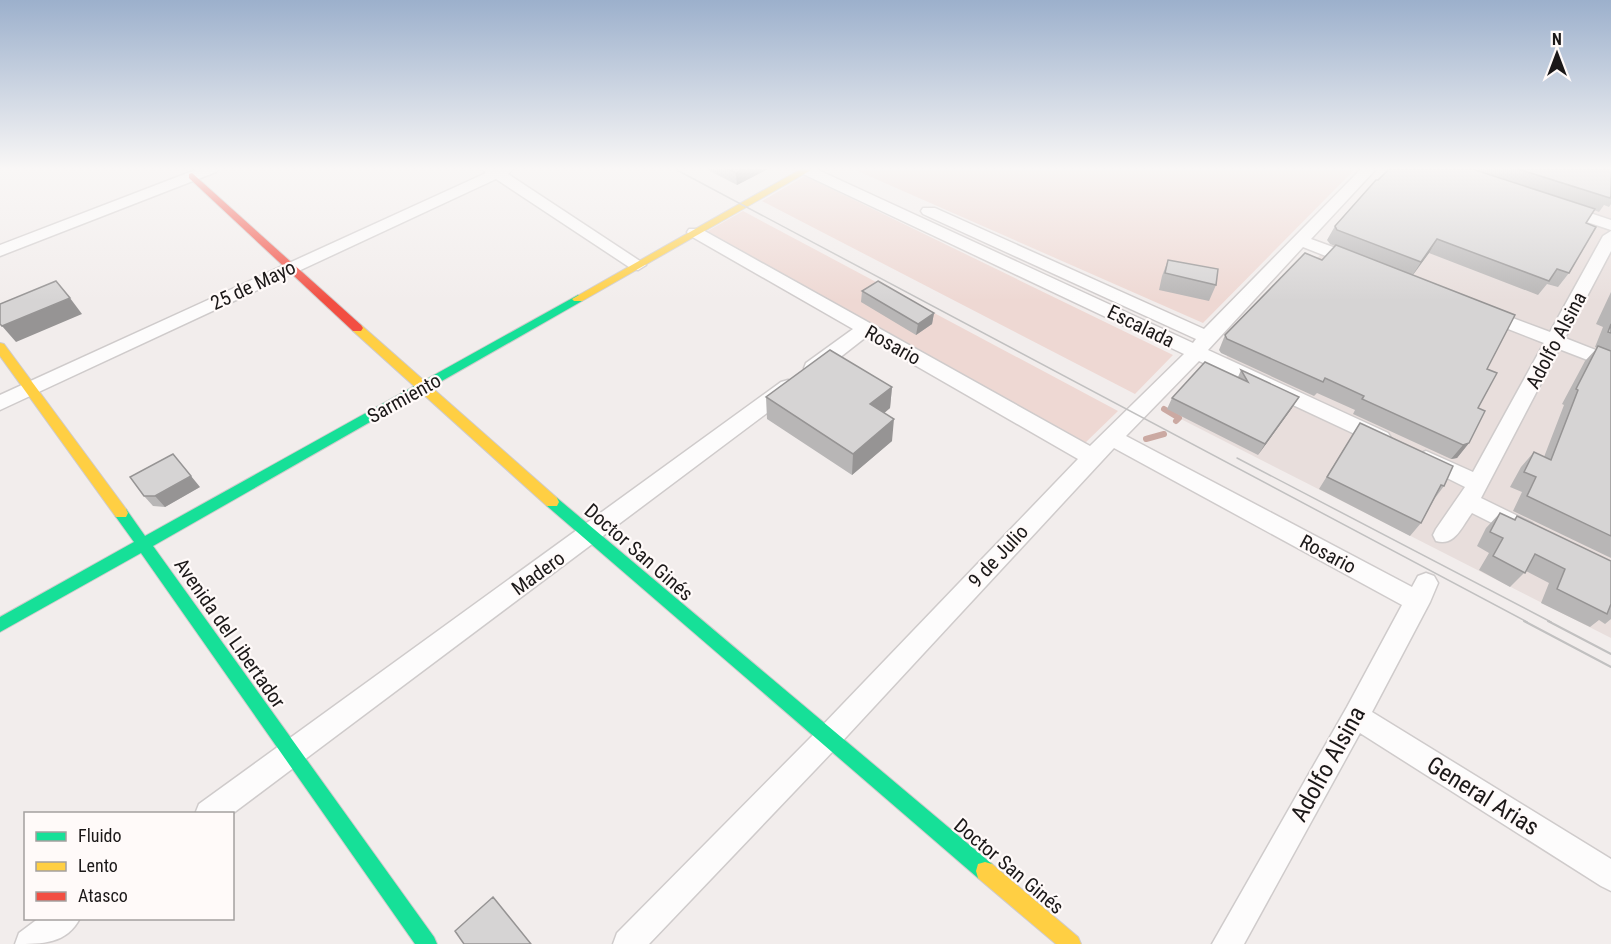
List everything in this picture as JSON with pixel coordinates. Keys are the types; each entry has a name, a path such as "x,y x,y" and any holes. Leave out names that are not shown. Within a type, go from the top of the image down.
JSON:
{"street":[{"path":"0,251 97,213"},
{"name":"Doctor San Ginés","path":"232,213 422,388 590,535 1071,944"},
{"name":"25 de Mayo","path":"0,403 407,213"},
{"path":"561,213 638,265"},
{"name":"Sarmiento","path":"0,626 728,213"},
{"name":"Escalada","path":"904,213 1201,345"},
{"name":"Escalada","path":"928,213 1201,345 1407,450 1539,536"},
{"name":"9 de Julio","path":"628,944 827,738 1111,437 1328,213"},
{"path":"1575,213 1611,225"},
{"name":"Rosario","path":"695,232 1092,457"},
{"name":"Adolfo Alsina","path":"1444,535 1473,492 1611,236"},
{"path":"1302,241 1368,267"},
{"path":"1467,306 1611,363"},
{"name":"Madero","path":"210,812 590,535 866,329"},
{"name":"Avenida del Libertador","path":"0,347 33,388 426,944"},
{"name":"Rosario","path":"1111,437 1422,592"},
{"name":"Adolfo Alsina","path":"1227,944 1356,716 1422,592"},
{"name":"General Arias","path":"1356,716 1611,876"},
{"path":"30,944 62,920"}],"shaded area":[{"path":"739,213 747,213 1118,411 1084,444 706,232"},
{"path":"785,213 881,213 1173,355 1135,394"},
{"path":"953,213 1312,213 1203,323"},
{"path":"1359,213 1611,213 1611,638 1173,415"}],"building":[{"path":"1347,213 1592,213 1586,223 1596,227 1569,273 1557,269 1549,281 1437,239 1421,262 1337,230 1335,226"},
{"path":"1336,245 1515,315 1487,369 1497,373 1478,408 1485,411 1469,443 1463,445 1362,399 1364,396 1325,378 1323,382 1227,339 1225,335 1305,253 1322,260"},
{"path":"1168,260 1218,269 1216,285 1165,273"},
{"path":"56,281 70,298 2,326 0,324 0,304"},
{"path":"878,281 934,313 918,324 862,291"},
{"path":"1598,346 1611,351 1611,536 1527,496 1536,477 1524,472 1534,452 1551,460 1578,390 1576,389"},
{"path":"830,350 892,387 870,404 894,419 853,454 766,397"},
{"path":"1205,362 1248,382 1241,370 1299,397 1265,444 1172,398"},
{"path":"1360,423 1453,466 1444,486 1441,485 1421,523 1327,477"},
{"path":"173,454 191,476 155,496 144,496 130,477"},
{"path":"1500,513 1515,520 1517,516 1611,561 1611,604 1607,614 1557,589 1565,569 1535,554 1525,573 1493,556 1503,538 1490,532"},
{"path":"493,897 531,944 464,944 455,931"}],"waterway":[{"path":"1164,409 1179,418 1176,421"},
{"path":"1146,439 1164,434"}],"tram line":[{"path":"758,213 1527,622"},
{"path":"1237,458 1551,622"},
{"path":"1524,621 1611,667"},
{"path":"1548,621 1611,654"}],"traffic: fast":[{"path":"0,625 578,299"},
{"path":"552,502 985,871"},
{"path":"121,513 427,944"}],"traffic: slow":[{"path":"578,299 730,213"},
{"path":"357,328 552,502"},
{"path":"0,347 121,513"},
{"path":"985,871 1071,944"}],"traffic: jam":[{"path":"232,213 357,328"}]}
